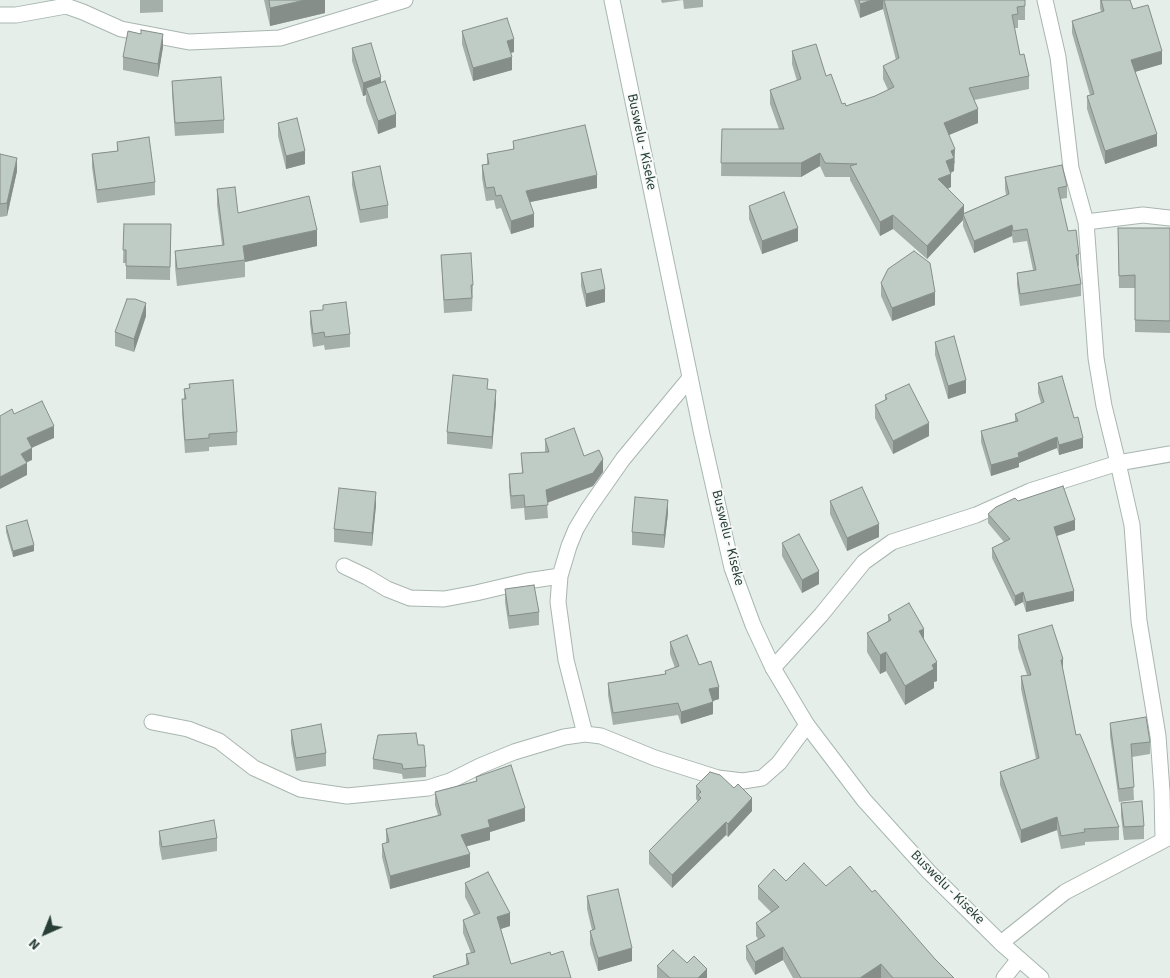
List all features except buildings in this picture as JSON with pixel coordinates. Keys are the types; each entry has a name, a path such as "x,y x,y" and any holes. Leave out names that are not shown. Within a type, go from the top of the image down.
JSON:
{"street":[{"path":"0,15 66,6 121,29 189,42 280,38 360,7 405,0"},
{"name":"Buswelu - Kiseke","path":"612,0 690,378 732,568 753,625 773,668 807,725 864,800 929,872 1001,943 1041,978"},
{"path":"1001,943 1065,892 1167,838 1158,736 1139,621 1132,525 1104,406 1096,358 1086,222 1071,168 1058,57 1045,0"},
{"path":"1086,222 1143,215 1170,218"},
{"path":"585,734 566,660 558,602 560,576 576,529 588,509 623,459 690,378"},
{"path":"773,668 821,615 864,562 892,542 976,515 1030,491 1118,463 1170,454"},
{"path":"344,566 387,589 410,598 444,599 527,581 560,576"},
{"path":"152,722 188,729 219,741 254,768 300,789 346,796 428,788 450,781 514,752 564,737 585,734 601,736 655,758 718,778 743,781 762,778 778,763 807,725"},
{"path":"1004,978 1019,959"}]}
